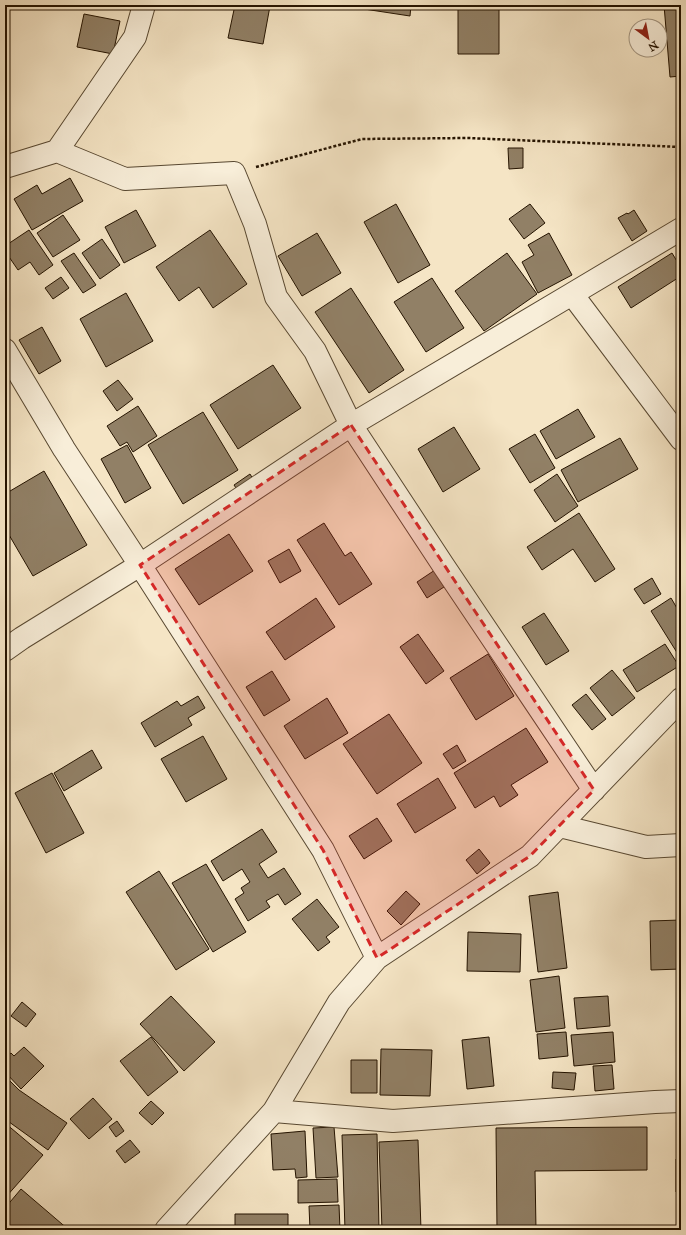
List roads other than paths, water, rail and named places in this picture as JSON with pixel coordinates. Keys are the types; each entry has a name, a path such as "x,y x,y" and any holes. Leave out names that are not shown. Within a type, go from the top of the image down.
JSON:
{"street":[{"path":"5,167 57,151 135,37 144,5"},
{"path":"57,151 125,179 234,172 254,224 276,297 315,351 351,425 594,790"},
{"path":"5,650 140,565 351,425 681,229"},
{"path":"572,294 681,439"},
{"path":"5,350 64,450 140,565 323,850 377,958"},
{"path":"166,1230 274,1111 340,1002 377,958 530,856 681,700"},
{"path":"560,826 646,846 681,844"},
{"path":"274,1111 392,1122 681,1101"}]}
